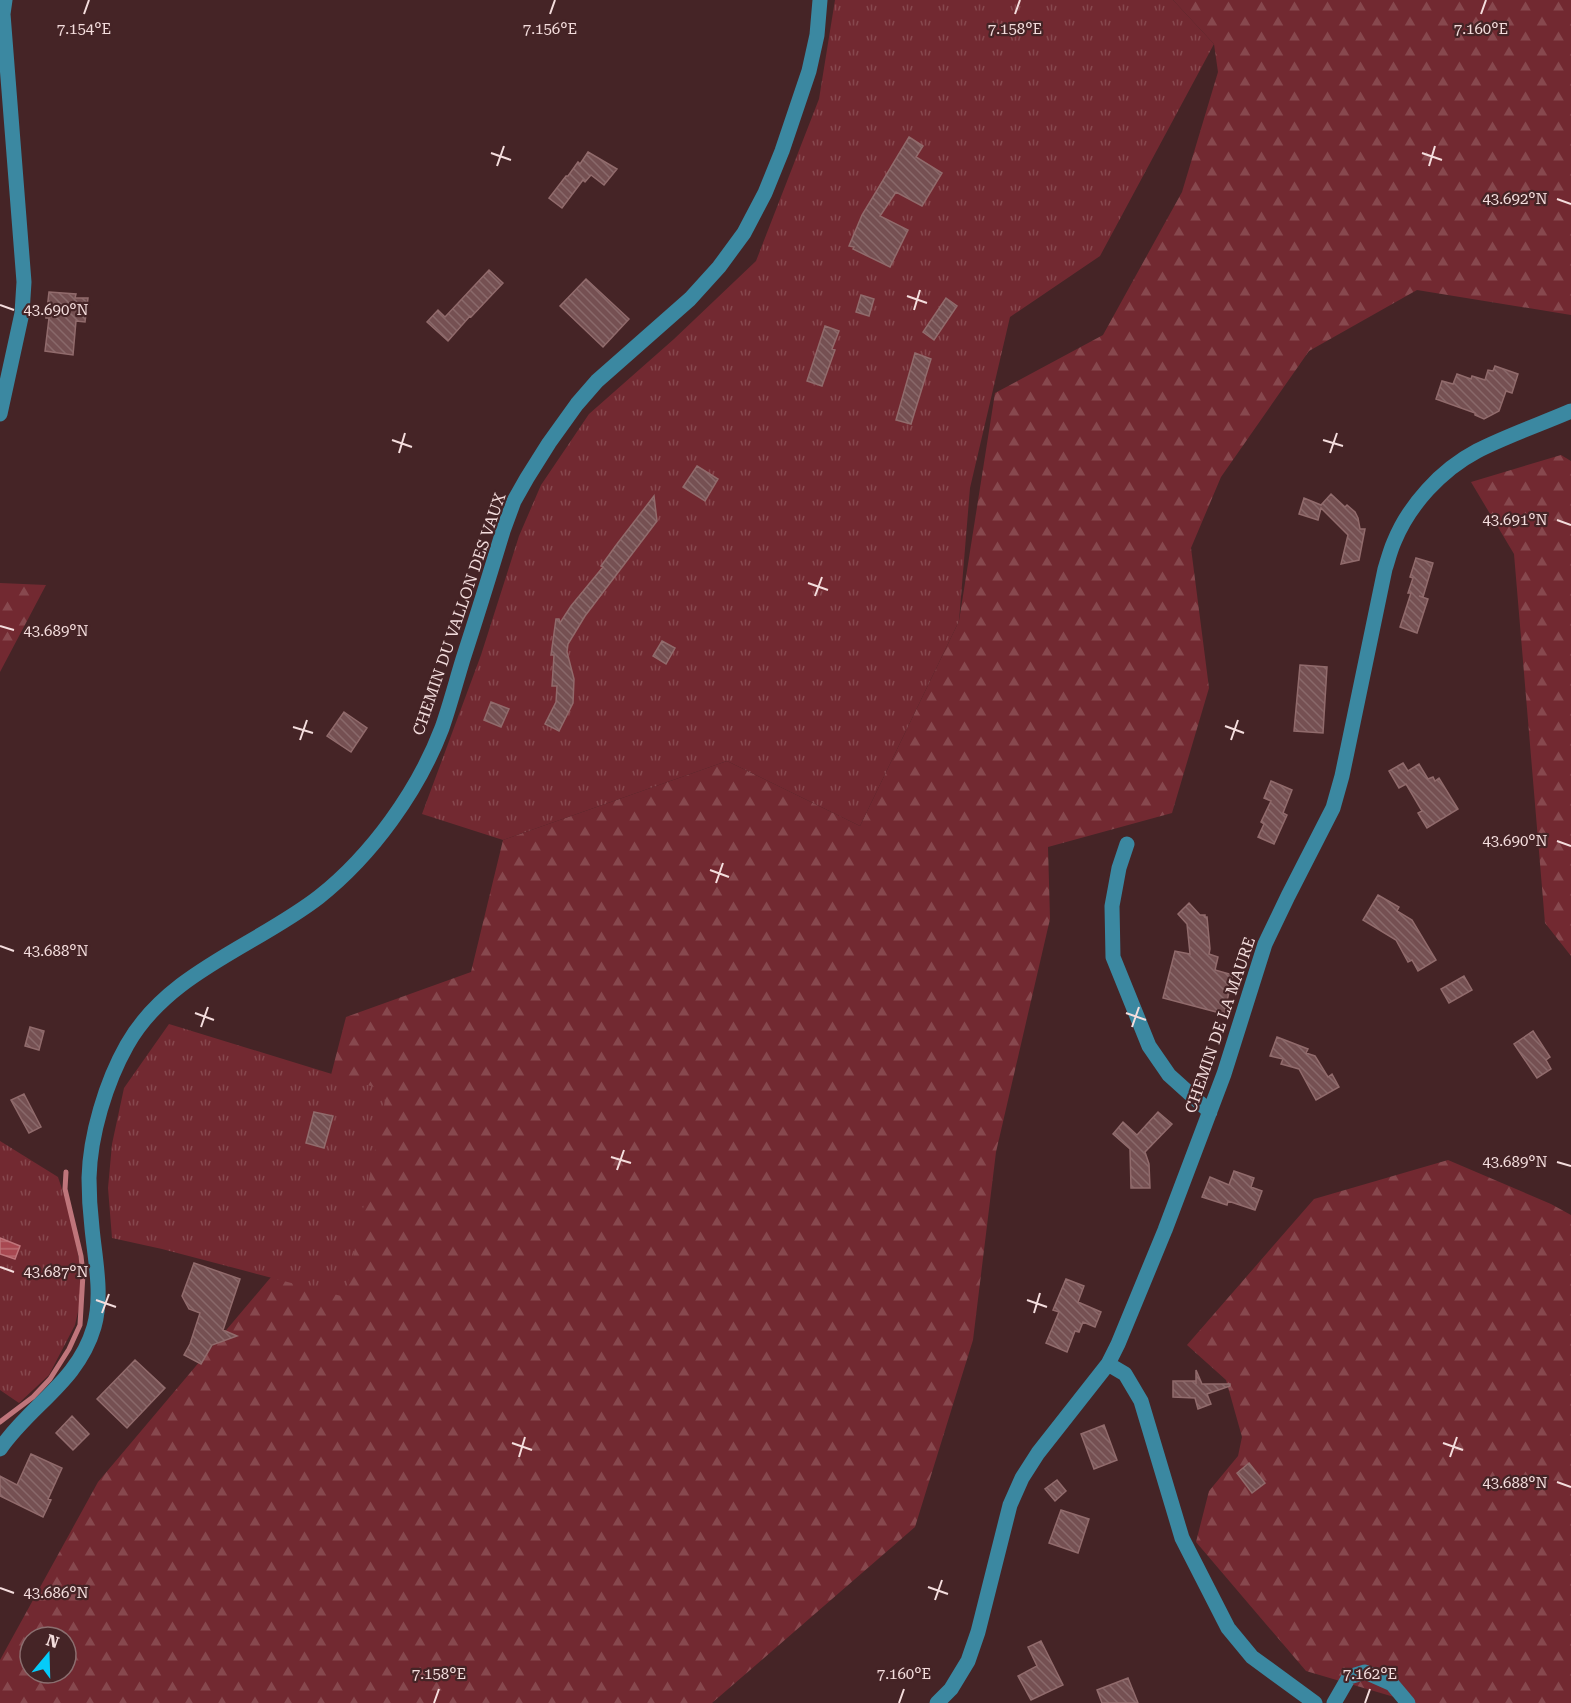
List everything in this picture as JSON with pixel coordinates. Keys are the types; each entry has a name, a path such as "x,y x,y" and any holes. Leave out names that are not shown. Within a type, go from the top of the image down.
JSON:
{"street":[{"path":"0,414 22,313 24,282 3,14 5,0"},
{"name":"CHEMIN DU VALLON DES VAUX","path":"0,1449 23,1420 54,1392 73,1370 87,1347 94,1326 98,1298 89,1175 97,1121 117,1063 128,1042 145,1019 180,985 318,897 354,866 382,834 404,801 441,729 514,501 549,443 597,381 690,299 719,267 744,233 765,193 782,151 809,71 817,35 820,0"},
{"name":"CHEMIN DE LA MAURE","path":"937,1703 951,1689 968,1661 978,1632 1011,1505 1022,1478 1038,1452 1108,1364 1118,1344 1210,1112 1265,944 1333,808 1342,776 1385,569 1394,542 1426,490 1448,470 1476,452 1571,411"},
{"path":"1127,844 1119,868 1112,906 1113,957 1149,1046 1169,1075 1210,1112"},
{"path":"1108,1364 1125,1374 1141,1401 1182,1538 1228,1628 1252,1657 1315,1703"},
{"path":"1334,1703 1349,1677 1365,1672 1392,1684 1408,1703"}],"green space":[{"path":"835,0 1173,0 1214,44 1100,256 1010,317 970,488 959,621 860,826 727,761 503,840 422,814 481,655 519,536 541,485 589,414 674,339 756,261 819,99"},
{"path":"1173,0 1571,0 1571,315 1417,290 1309,351 1221,477 1191,548 1209,688 1172,813 1048,847 1050,919 996,1152 973,1340 915,1527 712,1703 0,1703 0,1660 18,1627 18,1685 78,1685 78,1625 19,1625 98,1482 282,1264 346,1017 471,972 503,840 727,761 860,826 959,621 995,393 1103,335 1182,192 1218,72 1214,44"},
{"path":"1561,455 1571,461 1571,956 1545,923 1514,554 1471,482"},
{"path":"0,583 46,585 0,672"},
{"path":"169,1024 387,1091 345,1297 112,1238 108,1188 112,1144 124,1088"},
{"path":"0,1141 58,1177 70,1213 84,1286 75,1325 49,1375 19,1403 0,1390"},
{"path":"1448,1160 1551,1204 1571,1215 1571,1703 1408,1703 1306,1671 1196,1542 1209,1491 1238,1456 1242,1437 1226,1380 1187,1345 1314,1199"}],"shaded area":[{"path":"0,1238 20,1246 15,1259 0,1254"}],"building":[{"path":"909,137 923,146 916,157 942,173 922,206 896,192 880,216 908,230 890,267 849,246 862,215"},
{"path":"588,152 617,169 604,185 591,175 585,182 583,180 562,208 549,198"},
{"path":"489,270 503,283 448,341 427,322 438,310 445,317"},
{"path":"586,279 629,319 603,347 560,306"},
{"path":"49,292 76,294 75,298 88,298 85,322 76,321 73,355 45,351"},
{"path":"861,295 874,299 869,316 856,312"},
{"path":"946,298 957,306 934,340 923,332"},
{"path":"825,326 839,331 822,386 807,381"},
{"path":"915,353 931,359 911,424 896,420"},
{"path":"1495,366 1518,374 1512,393 1506,391 1499,411 1484,419 1475,413 1436,399 1442,381 1453,384 1457,374 1471,379 1472,376 1485,380 1488,370 1493,371"},
{"path":"697,466 718,479 705,501 683,487"},
{"path":"1331,494 1345,507 1347,505 1355,512 1360,529 1365,529 1359,560 1341,564 1348,535 1321,508 1318,520 1299,514 1304,498 1321,505"},
{"path":"654,496 657,521 585,616 568,644 567,652 574,679 573,703 559,731 545,724 556,702 557,686 552,686 554,655 551,655 556,619 559,619 560,623"},
{"path":"1416,558 1433,563 1423,597 1419,596 1428,599 1417,633 1400,627 1411,593 1408,593 1413,578 1410,577"},
{"path":"662,641 675,648 666,664 653,656"},
{"path":"1300,665 1327,667 1323,733 1294,731"},
{"path":"491,702 509,709 501,727 484,720"},
{"path":"344,712 367,728 351,752 327,736"},
{"path":"1403,763 1408,771 1419,764 1428,779 1433,777 1435,781 1439,778 1458,809 1427,828 1418,813 1422,811 1406,784 1399,788 1389,771"},
{"path":"1271,781 1292,790 1283,813 1287,815 1274,844 1258,837 1264,824 1261,822 1271,801 1264,798"},
{"path":"1378,895 1399,907 1397,911 1412,920 1436,960 1418,971 1412,960 1408,962 1396,940 1363,920"},
{"path":"1189,903 1200,915 1207,917 1209,954 1218,957 1215,970 1233,975 1224,1014 1163,998 1175,951 1190,954 1187,924 1178,914"},
{"path":"1464,976 1472,990 1449,1003 1441,989"},
{"path":"30,1027 44,1031 39,1050 25,1046"},
{"path":"1533,1031 1550,1057 1546,1060 1551,1069 1537,1078 1514,1044"},
{"path":"1277,1037 1308,1049 1306,1053 1315,1056 1328,1077 1332,1074 1339,1087 1316,1100 1299,1069 1281,1064 1283,1059 1270,1056"},
{"path":"24,1094 41,1127 29,1133 11,1100"},
{"path":"314,1112 333,1116 324,1148 306,1143"},
{"path":"1158,1112 1172,1124 1145,1152 1149,1164 1150,1188 1131,1188 1130,1149 1113,1134 1123,1122 1137,1135"},
{"path":"1234,1171 1254,1178 1251,1187 1262,1191 1255,1210 1228,1201 1227,1205 1202,1197 1210,1177 1229,1185"},
{"path":"194,1263 240,1279 223,1330 237,1336 212,1345 201,1364 184,1355 200,1313 189,1309 182,1296"},
{"path":"1066,1279 1084,1286 1078,1302 1101,1312 1095,1327 1083,1322 1079,1332 1075,1331 1067,1352 1046,1343 1059,1312 1053,1310"},
{"path":"135,1360 165,1388 127,1428 97,1399"},
{"path":"1196,1370 1202,1384 1230,1384 1230,1386 1207,1394 1211,1404 1198,1409 1195,1398 1173,1397 1173,1381 1196,1381"},
{"path":"72,1416 89,1434 73,1450 56,1433"},
{"path":"1104,1425 1117,1460 1094,1469 1081,1434"},
{"path":"31,1454 62,1468 48,1499 51,1500 43,1517 0,1496 0,1476 17,1485"},
{"path":"1249,1463 1265,1483 1252,1493 1237,1473"},
{"path":"1057,1480 1066,1491 1055,1501 1045,1489"},
{"path":"1061,1510 1089,1519 1078,1553 1049,1543"},
{"path":"1041,1641 1063,1685 1031,1700 1018,1676 1037,1666 1028,1647"},
{"path":"1128,1678 1138,1703 1102,1703 1097,1690"}],"waterway":[{"path":"0,1422 33,1397 50,1379 69,1349 80,1325 83,1274 65,1189 66,1172"}]}
